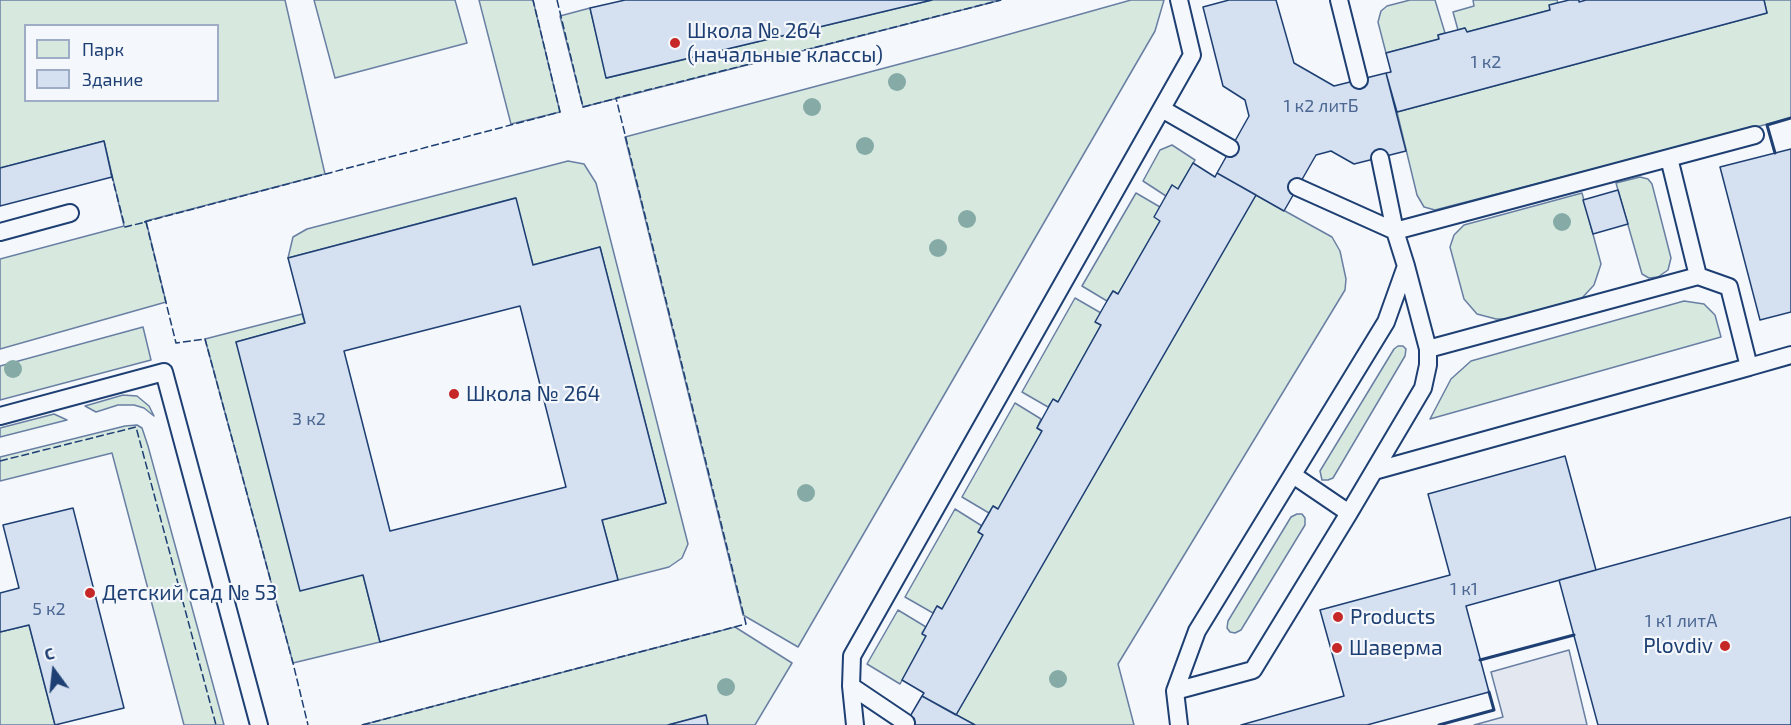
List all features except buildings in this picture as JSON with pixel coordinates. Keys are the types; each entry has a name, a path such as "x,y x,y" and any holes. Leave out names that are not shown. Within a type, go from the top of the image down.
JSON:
{"lane":[{"path":"855,725 851,686 852,656 1192,55 1179,0"},
{"path":"1339,0 1359,80"},
{"path":"1161,109 1230,148"},
{"path":"1297,187 1395,231 1755,135"},
{"path":"1175,691 1253,670 1423,388 1428,365 1428,349 1395,231 1380,158"},
{"path":"1669,158 1698,276"},
{"path":"0,232 70,213"},
{"path":"1179,725 1175,691 1197,632 1386,322 1406,266"},
{"path":"1428,349 1698,276 1729,287 1749,367"},
{"path":"1374,471 1791,355"},
{"path":"0,416 164,372 259,725"},
{"path":"1293,475 1349,513"},
{"path":"851,686 906,723"}],"green space":[{"path":"0,0 285,0 325,174 146,221 166,302 0,349 0,259 124,226 104,141 0,168"},
{"path":"314,0 455,0 467,43 335,78"},
{"path":"479,0 533,0 560,112 511,124"},
{"path":"932,0 1001,0 583,107 560,16 590,8 607,78"},
{"path":"1131,0 1164,0 1155,31 798,647 743,615 625,137"},
{"path":"1410,0 1435,0 1445,33 1438,35 1439,39 1386,53 1378,22 1381,11 1387,6"},
{"path":"1473,0 1557,0 1558,3 1550,10 1467,32 1465,28 1458,30 1453,12 1474,6"},
{"path":"1764,0 1791,0 1791,118 1435,210 1424,207 1417,195 1397,112 1767,13"},
{"path":"1172,145 1195,160 1178,189 1172,185 1166,196 1143,181 1160,150"},
{"path":"568,161 584,164 596,183 688,544 682,558 669,567 618,580 602,520 666,503 600,247 533,265 515,198 288,258 293,237 307,229"},
{"path":"1640,177 1648,179 1652,184 1671,258 1668,270 1658,277 1649,278 1642,274 1616,183"},
{"path":"1136,193 1160,207 1160,221 1118,294 1113,291 1107,301 1082,286"},
{"path":"1582,193 1601,264 1594,285 1582,298 1509,319 1496,319 1477,314 1464,299 1450,247 1454,235 1464,225"},
{"path":"1256,195 1332,237 1340,251 1346,279 1345,290 1118,664 1134,725 975,725 956,715"},
{"path":"1075,298 1101,313 1096,322 1101,325 1058,402 1053,400 1048,407 1022,392"},
{"path":"1684,301 1704,304 1715,315 1721,337 1430,419 1451,379 1471,361"},
{"path":"302,314 305,323 236,342 363,575 380,642 293,663 205,339"},
{"path":"143,327 151,360 0,400 0,366"},
{"path":"1398,346 1406,349 1405,356 1333,478 1322,480 1320,471 1394,349"},
{"path":"123,395 137,396 149,406 154,416 144,408 134,405 118,405 96,412 85,406"},
{"path":"1015,403 1041,419 1037,428 1042,431 998,509 993,506 989,513 962,497"},
{"path":"54,414 67,420 0,437 0,428"},
{"path":"137,425 142,428 148,446 224,725 184,725 112,453 0,481 0,457"},
{"path":"955,509 982,526 983,535 942,609 937,606 933,613 905,597"},
{"path":"1302,514 1305,518 1305,525 1241,630 1235,633 1230,632 1227,628 1228,621 1291,517"},
{"path":"898,610 926,627 922,633 926,636 900,684 867,664"},
{"path":"29,625 55,725 0,725 0,632"},
{"path":"735,627 792,663 755,725 708,725 705,715 668,725 362,725"}],"shaded area":[{"path":"1569,650 1587,725 1474,725 1503,717 1491,672"}],"fence":[{"path":"144,222 560,112 533,0"},
{"path":"557,0 583,107 618,98"},
{"path":"362,725 746,624 616,98 1001,0"},
{"path":"111,173 125,227 146,222 176,343 205,339 308,725"},
{"path":"0,461 136,427 216,725"}],"wall":[{"path":"1775,153 1767,125 1791,118"},
{"path":"1480,660 1574,635"},
{"path":"1439,725 1494,710 1489,692"}],"place":[{"name":"Школа № 264 (начальные классы)","path":"675,43"},
{"name":"Школа № 264","path":"454,394"},
{"name":"Детский сад № 53","path":"90,593"},
{"name":"Products","path":"1338,617"},
{"name":"Plovdiv","path":"1725,646"},
{"name":"Шаверма","path":"1337,648"}]}
